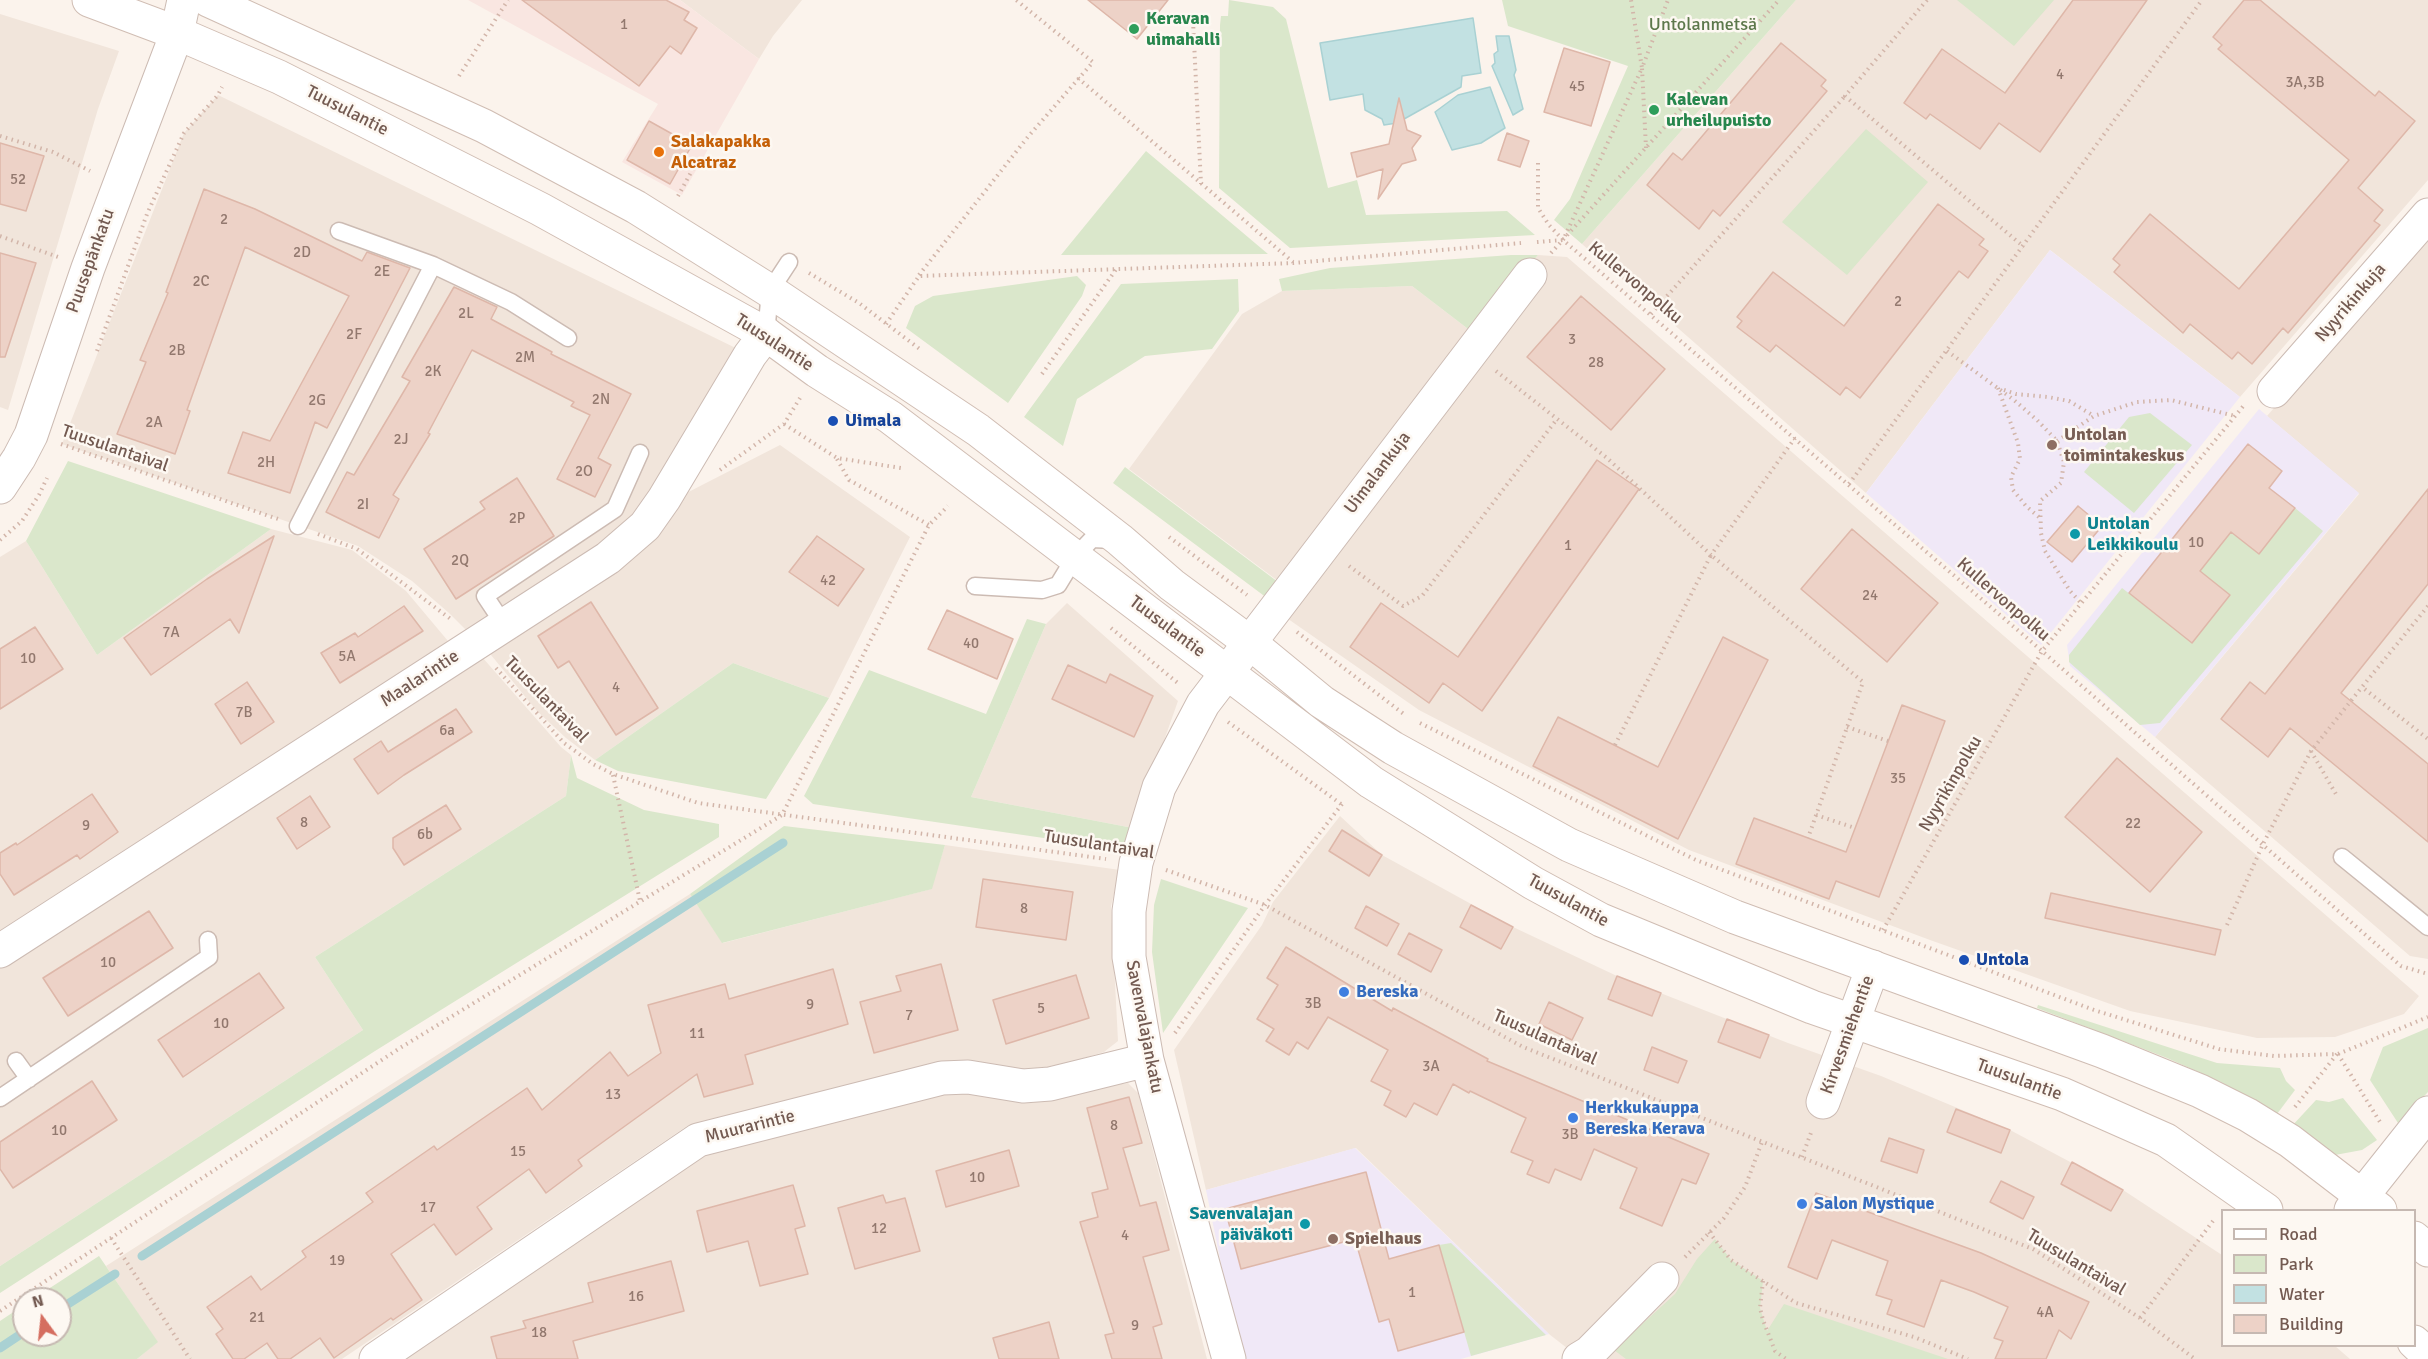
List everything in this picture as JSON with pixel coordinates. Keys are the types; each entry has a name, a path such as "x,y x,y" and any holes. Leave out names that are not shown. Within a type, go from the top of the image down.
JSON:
{"main road":[{"name":"Tuusulantie","path":"89,0 177,33 279,77 540,209 766,334 817,371 890,417 1371,782 1533,883 1601,920 1779,994 2062,1094 2166,1140 2265,1209"},
{"name":"Puusepänkatu","path":"0,486 31,435 88,268 177,33 184,0"},
{"name":"Tuusulantie","path":"208,0 484,126 636,207 770,291 978,430 1322,702 1393,748 1569,845 1735,917 2152,1070 2200,1091 2248,1115 2290,1141 2364,1206"},
{"name":"Nyyrikinkuja","path":"2262,395 2428,215"},
{"name":"Uimalankuja","path":"1227,673 1530,275"},
{"name":"Maalarintie","path":"0,951 608,558 645,526 664,499 750,355 766,334"},
{"name":"Savenvalajankatu","path":"1227,673 1203,704 1159,787 1136,863 1129,911 1128,957 1147,1060 1228,1359"},
{"name":"Kirvesmiehentie","path":"1823,1102 1873,967"},
{"name":"Muurarintie","path":"376,1359 698,1140 942,1078 968,1077 1023,1086 1050,1084 1147,1060"},
{"path":"2364,1206 2428,1113"},
{"path":"1578,1359 1589,1353 1662,1279"},
{"path":"2416,1343 2428,1355"}],"lane":[{"path":"339,231 434,265 511,302 568,339"},
{"path":"766,334 770,291 789,262"},
{"path":"298,526 434,265"},
{"path":"505,626 485,596 615,509 640,453"},
{"path":"975,586 1042,590 1058,585 1075,557 1092,539 1120,540"},
{"path":"2342,857 2428,927"},
{"path":"0,1098 209,957 208,940"},
{"path":"16,1061 28,1080"}],"path":[{"path":"459,76 508,0"},
{"path":"886,324 979,197 1093,62 1016,0"},
{"path":"1631,0 1642,68 1646,149"},
{"path":"1563,240 1642,68 1668,0"},
{"path":"919,276 1294,262 1563,240 1779,0"},
{"path":"1651,314 1927,0"},
{"path":"1849,484 2202,0"},
{"path":"1193,21 1201,185"},
{"path":"94,357 147,214 184,133 218,95 235,58"},
{"path":"1078,78 1294,262"},
{"path":"1845,96 2024,247"},
{"path":"0,136 52,152 99,175"},
{"path":"678,197 701,154"},
{"name":"Kullervonpolku","path":"1538,163 1538,208 1563,240 2042,651 2401,966 2428,974"},
{"path":"0,236 60,257"},
{"path":"1042,374 1117,268"},
{"path":"840,338 859,303"},
{"path":"1947,351 1998,388 2037,420 2057,441 2064,462 2061,483 2040,501 2040,518 2045,551 2070,591 2081,603"},
{"path":"1490,366 1607,458 1711,555 1863,682 1808,838"},
{"path":"718,471 784,424 817,371"},
{"path":"1998,388 2016,394 2048,396 2069,401 2094,416"},
{"path":"1998,388 2018,443 2020,459 2011,477 2013,490 2040,518"},
{"path":"2042,651 2235,416 2262,395"},
{"path":"2057,441 2094,416 2137,402 2171,400 2235,416"},
{"path":"1342,561 1403,606 1422,596 1557,418"},
{"path":"57,454 66,434"},
{"name":"Tuusulantaival","path":"31,435 298,526 357,549 448,615 564,743 593,764 613,774 698,803 1156,867 1265,905 1523,1047 2033,1249 2140,1318 2195,1359"},
{"path":"1615,745 1711,555 1795,438"},
{"path":"837,458 849,480 929,525"},
{"path":"0,540 22,521 39,495 48,475"},
{"path":"0,1311 400,1048 782,815 929,525 948,506"},
{"path":"2226,925 2263,844 2311,751 2428,606"},
{"path":"1271,614 1410,718 1696,860 2094,1010 2219,1049 2274,1056 2338,1054 2428,1017"},
{"name":"Nyyrikinpolku","path":"1883,930 2042,651"},
{"path":"2362,687 2427,737"},
{"path":"1847,727 1888,741"},
{"path":"2311,751 2337,796"},
{"path":"613,774 640,901"},
{"path":"1147,1060 1161,1053 1265,905 1341,804 1371,782"},
{"path":"1816,815 1855,828"},
{"path":"2291,1111 2338,1054"},
{"path":"2338,1054 2386,1131"},
{"path":"1662,1279 1724,1218 1745,1187 1762,1142"},
{"path":"2140,1318 2213,1221"},
{"path":"1709,1232 1731,1260 1796,1303 1914,1338 1968,1359"},
{"path":"111,1238 190,1359"},
{"path":"1763,1281 1760,1308 1763,1320 1775,1351 1786,1359"}],"shaded area":[{"path":"468,0 680,0 759,59 682,195 622,162 658,104"},
{"path":"680,0 802,0 773,36 759,59"},
{"path":"1796,0 2428,0 2428,180 2240,397 2050,250 1866,493 1582,244"},
{"path":"0,14 119,51 98,109 8,410 0,407"},
{"path":"218,95 750,355 664,499 475,639 412,581 358,546 62,444 184,133"},
{"path":"2428,232 2428,959 2410,956 2155,737 2359,494 2267,416"},
{"name":"Untolan toimintakeskus","path":"2050,250 2240,397 2041,645 1866,493"},
{"path":"1538,255 1567,257 2419,996 2404,1014 2335,1037 2257,1038 2130,1011 1930,940 1689,850 1419,710 1268,605 1282,584 1129,469 1242,314 1282,291 1412,286 1472,332"},
{"path":"2259,409 2359,493 2155,737 2070,666 2067,645"},
{"path":"780,445 910,537 829,698 733,663 595,760 566,738 537,711 482,644 669,502"},
{"path":"271,529 352,550 406,591 448,641 0,934 0,557 26,541 97,655"},
{"path":"1067,603 1178,701 1133,828 971,797 1046,624"},
{"path":"475,649 561,747 571,755 566,796 315,957 363,1030 0,1266 0,951"},
{"path":"1340,816 1382,855 1513,927 1617,976 1788,1043 1881,1076 2010,1130 2123,1190 2221,1254 2221,1347 2336,1347 2350,1359 1581,1359 1549,1334 1356,1148 1206,1190 1174,1050 1262,925 1273,902"},
{"path":"945,845 1120,870 1111,906 1118,1041 1104,1052 1025,1076 955,1063 687,1126 342,1359 137,1359 157,1342 106,1266 690,894 723,943 931,889"},
{"path":"1128,1083 1138,1093 1207,1359 395,1359 687,1161 719,1146 921,1094 967,1094 1018,1100"},
{"name":"Spielhaus","path":"1355,1148 1549,1334 1461,1359 1246,1359 1226,1288 1206,1190"}],"green space":[{"path":"1229,0 1273,7 1286,19 1328,188 1357,180 1366,215 1507,211 1535,235 1290,248 1219,188 1220,25 1221,16 1228,16"},
{"name":"Kalevan urheilupuisto","path":"1502,0 1796,0 1582,244 1554,220 1570,199 1628,66 1508,26"},
{"path":"1957,0 2054,0 2014,46"},
{"path":"1866,129 1928,182 1847,275 1782,222"},
{"path":"1146,151 1268,254 1061,255"},
{"path":"1538,255 1472,332 1412,286 1282,291 1279,279 1330,268"},
{"path":"1077,276 1086,285 1082,296 1008,403 906,328 915,306 933,296"},
{"path":"1238,279 1239,311 1212,349 1145,356 1077,399 1063,446 1024,417 1121,284"},
{"path":"2150,413 2192,445 2134,513 2084,472 2129,417"},
{"path":"68,461 271,529 97,655 26,541"},
{"path":"1125,467 1282,585 1271,601 1113,483"},
{"path":"2295,508 2323,531 2160,723 2140,725 2069,662 2069,655 2122,588 2192,642 2230,595 2200,571 2231,532 2259,554"},
{"path":"1027,619 1046,624 971,797 1133,828 1125,850 813,804 804,796 869,670 986,714"},
{"path":"733,663 829,698 766,799 618,771 595,760"},
{"path":"571,755 577,778 644,810 719,824 719,837 375,1051 0,1293 0,1266 363,1030 315,957 566,796"},
{"path":"784,826 945,845 932,889 722,943 690,894"},
{"path":"1161,879 1248,908 1163,1033 1152,952 1154,905"},
{"path":"2038,1005 2217,1063 2280,1068 2286,1081 2295,1090 2277,1114 2221,1082 2167,1058 2037,1008"},
{"path":"2428,1028 2428,1092 2398,1123 2370,1080 2383,1047"},
{"path":"2343,1098 2377,1140 2362,1150 2335,1155 2291,1127 2316,1100 2329,1102"},
{"path":"1715,1239 1731,1260 1763,1281 1760,1308 1767,1331 1784,1304 1948,1359 1626,1359 1614,1350 1675,1294 1697,1259"},
{"path":"1451,1243 1546,1335 1471,1356 1439,1245"},
{"path":"99,1256 158,1342 137,1359 0,1359 0,1321 12,1313 12,1347 72,1347 72,1287 51,1287"}],"water":[{"path":"1473,18 1481,73 1462,76 1461,87 1397,123 1384,125 1382,119 1365,110 1363,94 1330,100 1320,43"},
{"path":"1496,36 1509,36 1516,70 1514,75 1523,109 1513,115 1492,66 1495,63 1494,54 1498,51"},
{"path":"1490,87 1505,128 1481,143 1452,150 1435,112 1458,95"}],"building":[{"path":"522,0 666,0 689,12 684,20 697,28 681,54 670,46 639,86"},
{"name":"Keravan uimahalli","path":"1088,0 1168,0 1137,39"},
{"path":"2073,0 2147,0 2040,152 1999,123 1980,149 1930,114 1926,119 1904,103 1942,49 2005,93"},
{"path":"2244,0 2260,0 2375,96 2379,91 2415,121 2358,188 2383,210 2374,221 2380,225 2288,333 2283,328 2252,364 2238,352 2232,359 2190,324 2183,333 2114,272 2120,265 2113,259 2150,214 2239,289 2349,160 2218,49 2222,45 2213,37"},
{"path":"1781,43 1826,80 1821,86 1827,91 1720,216 1713,210 1699,229 1647,185 1673,153 1682,160"},
{"path":"1564,48 1610,62 1591,126 1544,112"},
{"path":"1399,98 1407,130 1421,136 1412,148 1416,160 1402,164 1378,199 1383,169 1357,177 1351,153 1389,144"},
{"name":"Salakapakka Alcatraz","path":"649,121 692,145 670,184 627,160"},
{"path":"1507,133 1529,141 1520,167 1498,160"},
{"path":"0,143 44,156 26,211 0,204"},
{"path":"204,189 255,209 362,261 367,252 410,268 327,428 315,422 290,493 228,473 243,432 270,441 349,296 245,247 187,410 190,411 175,454 117,434 146,362 140,360 168,293 166,292"},
{"path":"1938,204 1984,239 1979,245 1988,251 1968,278 1959,271 1860,398 1846,387 1840,395 1776,345 1770,352 1737,327 1742,321 1737,317 1773,272 1844,326"},
{"path":"0,253 36,263 5,357 0,357"},
{"path":"454,287 497,307 491,319 552,352 551,354 631,394 598,458 611,465 595,497 557,479 590,415 571,406 574,402 472,350 428,433 430,434 393,495 399,499 379,538 326,512 347,472 354,475 410,381 402,377"},
{"path":"1581,296 1665,369 1611,430 1527,357"},
{"path":"2248,444 2282,471 2269,488 2295,508 2259,554 2231,532 2200,571 2230,595 2192,643 2129,593"},
{"path":"1597,460 1639,489 1482,711 1443,683 1429,703 1350,647 1381,603 1458,657"},
{"path":"517,478 554,536 456,599 424,549 485,509 480,502"},
{"path":"2428,489 2428,584 2341,693 2428,764 2428,842 2290,728 2268,757 2221,719 2250,682 2265,694"},
{"name":"Untolan Leikkikoulu","path":"2078,506 2102,526 2072,562 2047,542"},
{"path":"1852,529 1938,603 1887,662 1801,589"},
{"path":"274,536 239,633 230,619 151,675 124,638 207,579"},
{"path":"817,536 864,569 838,606 789,572"},
{"path":"591,602 658,708 616,735 569,661 558,668 538,636"},
{"path":"404,606 423,631 340,683 321,653 355,633 358,637"},
{"path":"947,610 1013,639 997,679 928,649"},
{"path":"35,627 63,669 0,709 0,649"},
{"path":"1723,637 1768,660 1678,839 1533,766 1558,717 1658,767"},
{"path":"1068,665 1106,683 1110,674 1153,696 1134,737 1052,699"},
{"path":"247,682 274,722 241,744 215,704"},
{"path":"1902,705 1945,721 1879,897 1836,881 1829,899 1736,864 1754,818 1846,852"},
{"path":"456,709 472,732 378,794 354,759 381,741 388,752"},
{"path":"2117,758 2202,832 2150,892 2065,817"},
{"path":"92,794 118,832 80,859 77,855 14,895 0,874 0,853 16,843 17,845"},
{"path":"310,796 330,827 297,849 277,818"},
{"path":"446,805 461,829 404,865 393,848 393,838"},
{"path":"1342,830 1382,855 1369,876 1329,851"},
{"path":"983,879 1073,892 1066,940 976,927"},
{"path":"2051,893 2221,930 2215,955 2045,918"},
{"path":"1471,905 1513,927 1501,949 1460,927"},
{"path":"1366,906 1399,924 1387,946 1355,928"},
{"path":"149,911 173,948 68,1016 43,978"},
{"path":"1409,933 1442,950 1431,972 1398,954"},
{"path":"1286,947 1392,1011 1393,1008 1488,1059 1487,1061 1709,1154 1696,1184 1682,1179 1662,1226 1620,1208 1637,1168 1594,1149 1581,1180 1555,1169 1549,1183 1527,1174 1533,1161 1511,1152 1526,1118 1470,1091 1469,1093 1453,1084 1437,1115 1414,1103 1406,1117 1384,1105 1391,1091 1371,1081 1388,1050 1328,1017 1308,1049 1297,1042 1289,1055 1266,1041 1274,1029 1257,1019 1278,985 1267,978"},
{"path":"941,964 958,1030 874,1053 860,1002 901,991 896,976"},
{"path":"833,969 848,1024 745,1055 753,1084 704,1097 697,1074 578,1160 582,1166 546,1193 529,1169 477,1207 492,1229 456,1255 434,1224 391,1254 422,1300 393,1320 391,1318 334,1358 320,1338 290,1359 278,1359 267,1343 244,1359 233,1359 216,1334 223,1329 207,1307 251,1276 261,1290 306,1257 302,1251 373,1202 366,1193 434,1146 437,1150 527,1088 542,1110 610,1052 628,1076 661,1053 648,1005 725,984 729,999"},
{"path":"259,973 284,1008 183,1077 158,1040"},
{"path":"1076,975 1089,1018 1006,1044 993,1000"},
{"path":"1617,976 1661,993 1652,1016 1608,999"},
{"path":"1549,1002 1583,1018 1572,1040 1539,1024"},
{"path":"1727,1019 1769,1035 1760,1058 1718,1042"},
{"path":"1652,1047 1687,1061 1678,1083 1644,1070"},
{"path":"92,1081 117,1120 13,1188 0,1169 0,1142"},
{"path":"1129,1097 1142,1143 1123,1148 1140,1206 1156,1202 1169,1250 1143,1257 1162,1324 1153,1327 1162,1359 1112,1359 1105,1335 1114,1333 1080,1222 1098,1217 1092,1193 1108,1189 1087,1108"},
{"path":"1956,1109 2010,1130 2001,1153 1947,1132"},
{"path":"1889,1138 1924,1150 1917,1173 1881,1161"},
{"path":"1009,1150 1019,1186 946,1207 936,1171"},
{"path":"2072,1162 2123,1190 2111,1211 2061,1184"},
{"path":"1366,1172 1389,1259 1439,1245 1464,1332 1398,1351 1389,1319 1379,1322 1355,1239 1241,1269 1225,1209"},
{"path":"2001,1181 2034,1197 2023,1219 1990,1202"},
{"path":"793,1185 805,1226 795,1229 808,1274 760,1286 748,1241 707,1252 697,1211"},
{"path":"1816,1193 1981,1253 2089,1302 2071,1339 2059,1330 2046,1359 1995,1359 2003,1341 1994,1338 2008,1307 1941,1280 1924,1327 1887,1314 1892,1300 1876,1295 1888,1261 1832,1240 1817,1279 1788,1267"},
{"path":"883,1195 886,1203 905,1198 920,1251 855,1269 838,1208"},
{"path":"671,1261 684,1311 573,1341 578,1359 497,1359 491,1337 526,1328 523,1321 593,1302 588,1283"},
{"path":"1049,1322 1059,1359 999,1359 993,1338"}],"waterway":[{"path":"142,1256 783,843"},
{"path":"72,1301 115,1274"},
{"path":"0,1348 12,1340"}],"place":[{"name":"Keravan uimahalli","path":"1134,29"},
{"name":"Kalevan urheilupuisto","path":"1654,110"},
{"name":"Salakapakka Alcatraz","path":"659,152"},
{"name":"Uimala","path":"833,421"},
{"name":"Untolan toimintakeskus","path":"2052,445"},
{"name":"Untolan Leikkikoulu","path":"2075,534"},
{"name":"Untola","path":"1964,960"},
{"name":"Bereska","path":"1344,992"},
{"name":"Herkkukauppa Bereska Kerava","path":"1573,1118"},
{"name":"Salon Mystique","path":"1802,1204"},
{"name":"Savenvalajan päiväkoti","path":"1305,1224"},
{"name":"Spielhaus","path":"1333,1239"}],"park label":[{"name":"Untolanmetsä","path":"1703,25"}]}
